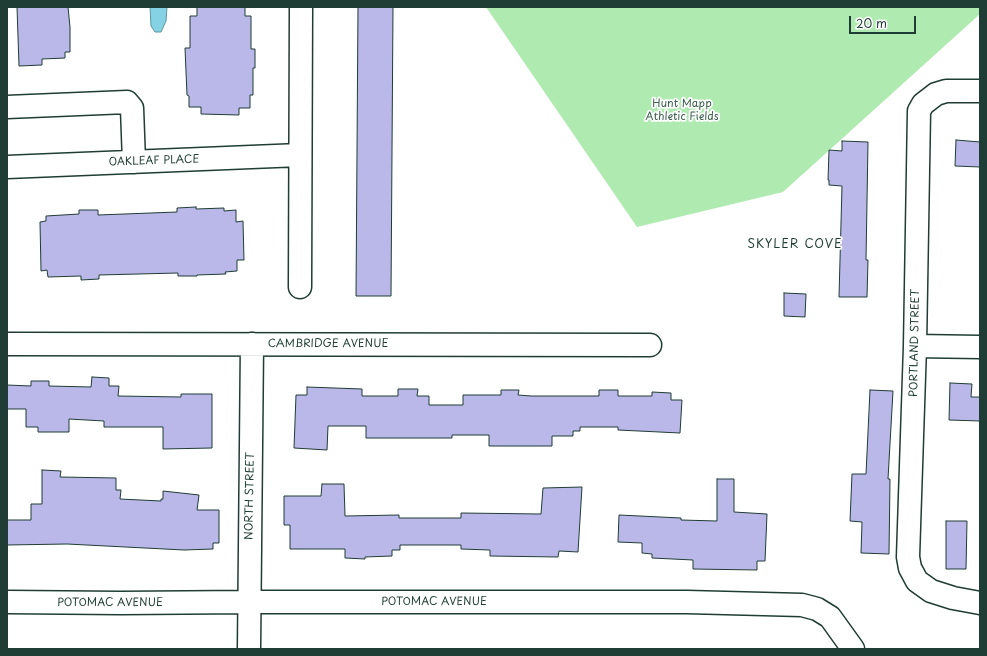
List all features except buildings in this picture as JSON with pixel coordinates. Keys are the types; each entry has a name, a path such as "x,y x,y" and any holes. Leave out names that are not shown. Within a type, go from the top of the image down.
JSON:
{"street":[{"path":"300,287 301,7"},
{"name":"PORTLAND STREET","path":"980,91 946,91 936,94 923,104 919,111 915,346 908,557 910,568 924,586 953,598 980,603"},
{"path":"7,107 127,102 132,108 134,162"},
{"name":"OAKLEAF PLACE","path":"7,167 300,155"},
{"name":"CAMBRIDGE AVENUE","path":"7,344 650,345"},
{"name":"NORTH STREET","path":"249,649 252,344"},
{"path":"915,346 980,347"},
{"name":"POTOMAC AVENUE","path":"7,602 686,602 802,605 817,609 830,617 849,645"}],"green space":[{"name":"Hunt Mapp Athletic Fields","path":"486,7 980,7 980,14 783,192 637,227"}],"water":[{"path":"150,7 167,7 166,21 161,32 155,32 151,26"}],"district":[{"name":"SKYLER COVE","path":"795,245"}]}
